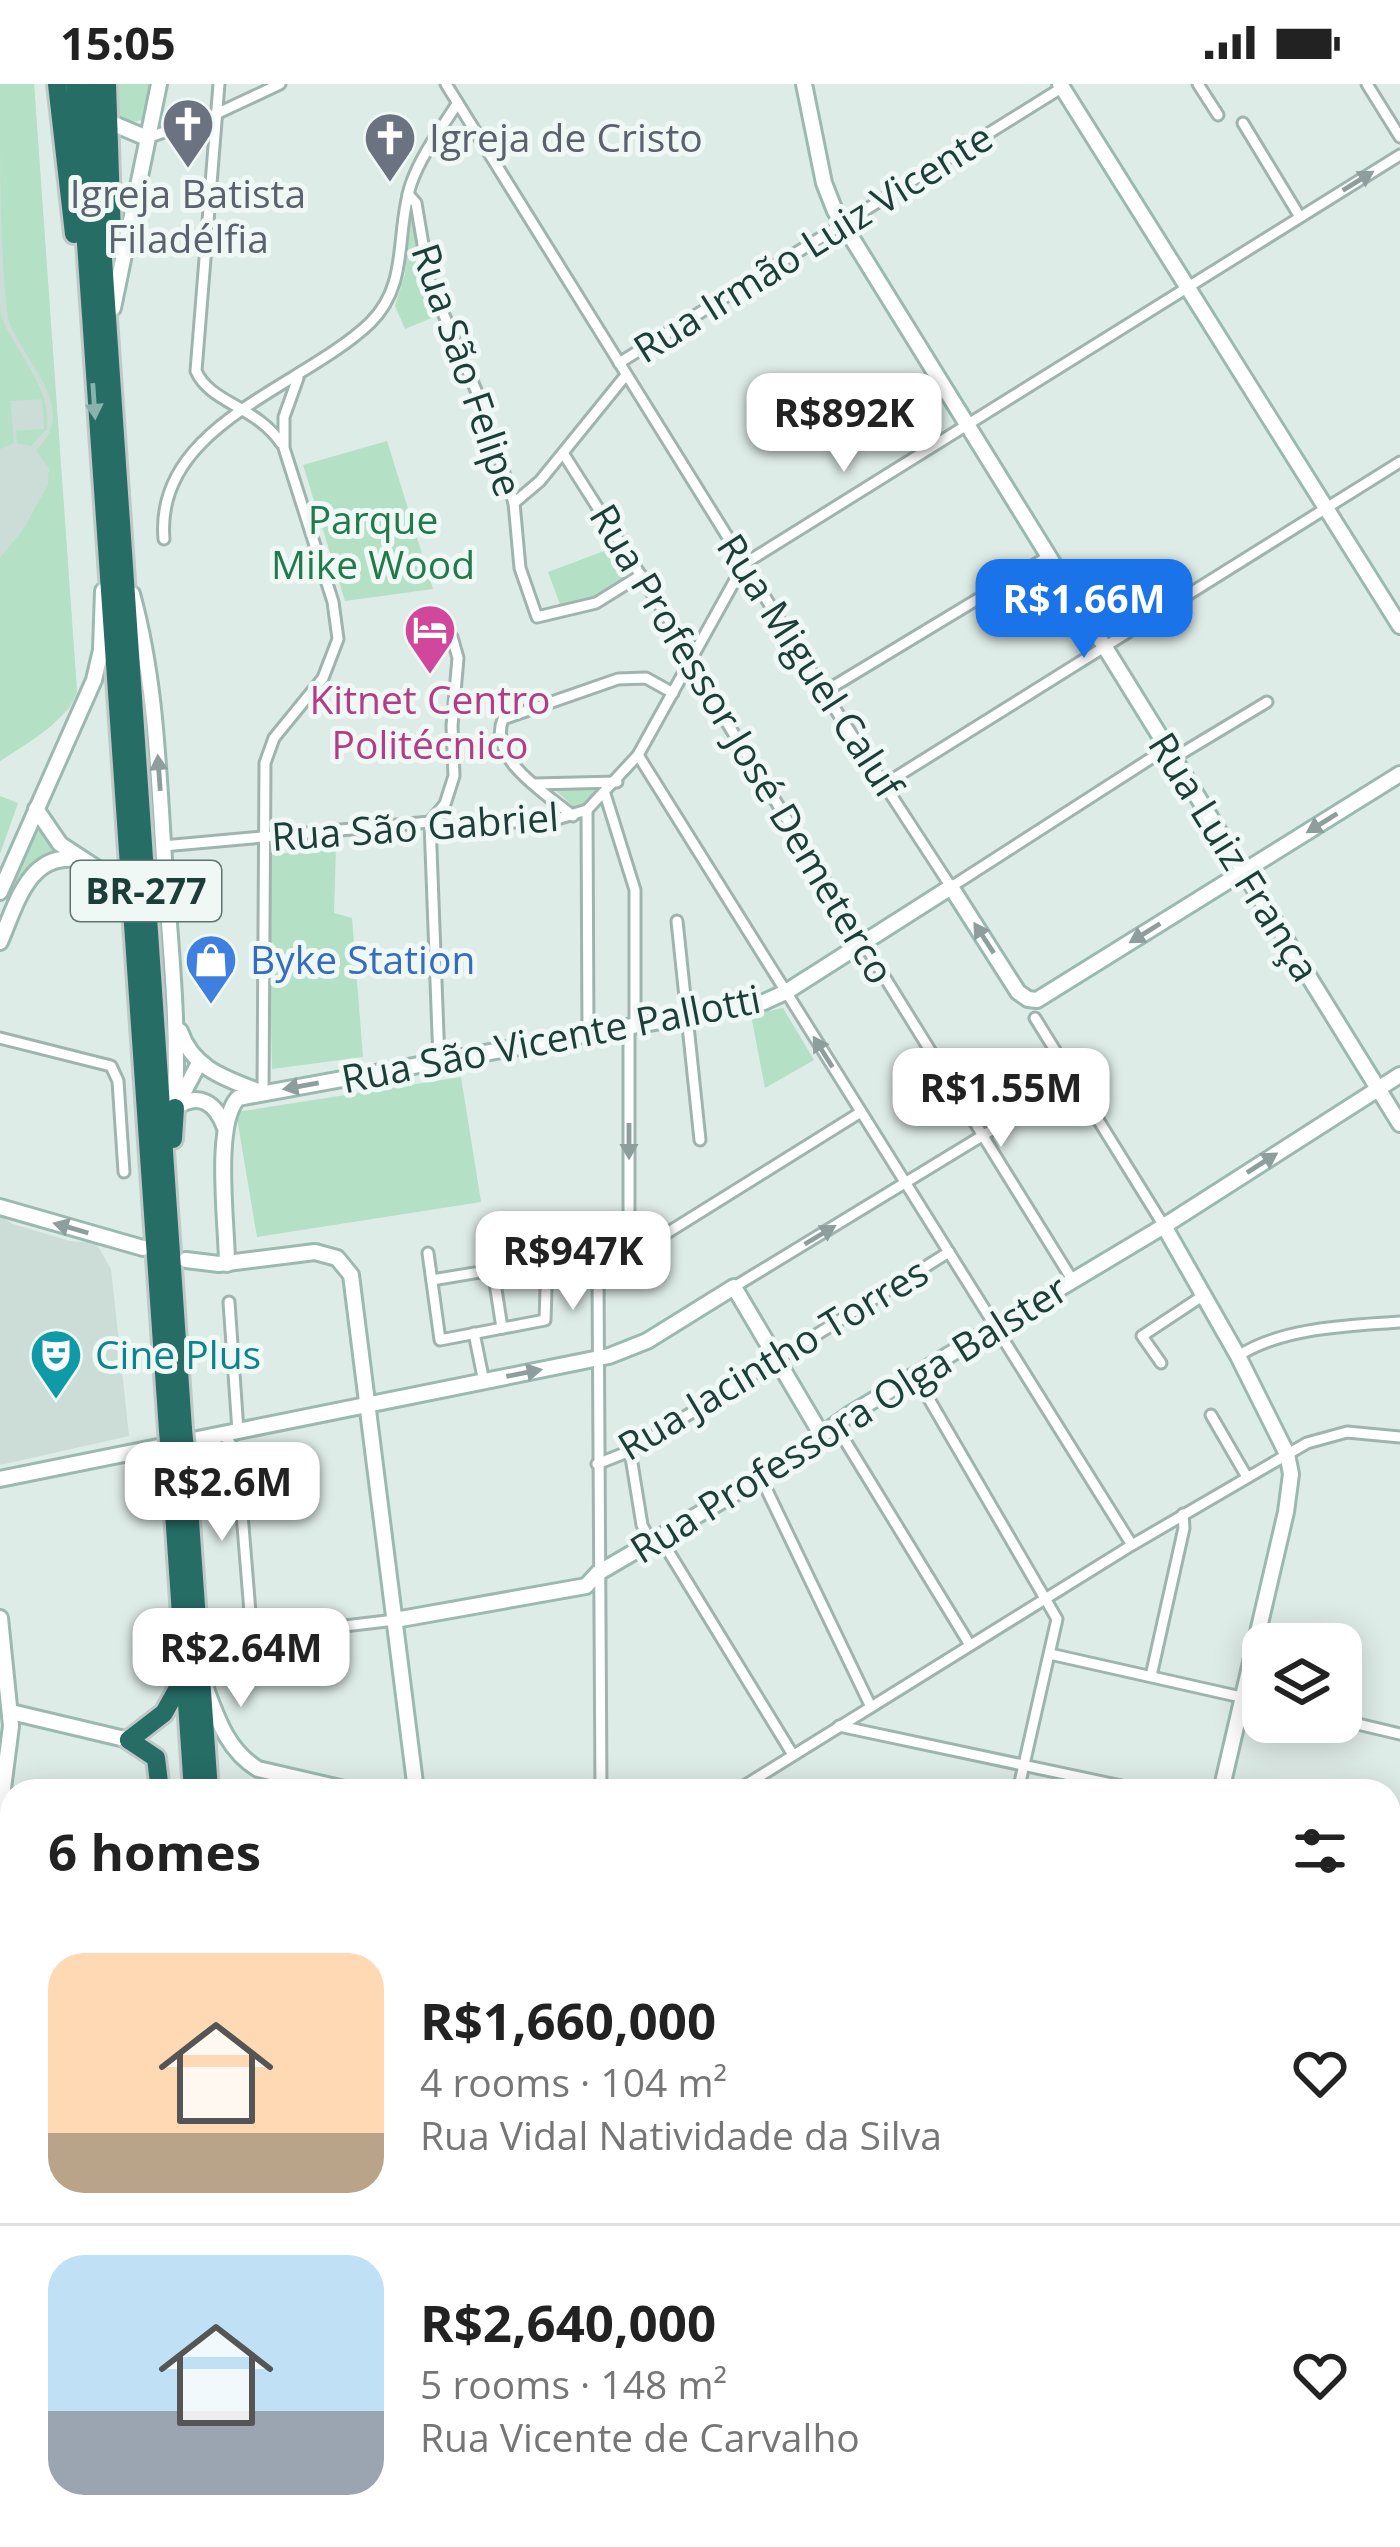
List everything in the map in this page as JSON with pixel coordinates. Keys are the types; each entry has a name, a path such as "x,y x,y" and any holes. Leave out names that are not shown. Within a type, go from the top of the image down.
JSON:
{"highway":[{"path":"57,84 91,355"},
{"path":"75,84 88,158"},
{"path":"88,158 91,84"},
{"path":"107,84 111,386"},
{"name":"BR-277","path":"88,158 91,355 105,550 193,1673 207,1779"},
{"name":"BR-277","path":"88,158 111,386 169,1222 176,1442"},
{"path":"169,1222 175,1108"},
{"path":"159,1779 157,1758 129,1740 164,1713 193,1673"},
{"name":"BR-277","path":"193,1673 194,1779"}],"main road":[{"path":"113,308 159,84"},
{"name":"Rua Luiz França","path":"804,84 824,183 843,224 1400,1124"},
{"path":"1064,85 1400,626"},
{"path":"109,122 147,138"},
{"path":"0,892 98,665 105,550"},
{"path":"123,561 148,662 176,1016 175,1108"},
{"path":"1244,872 1400,774"},
{"path":"36,809 53,837 106,872 117,885 134,929"},
{"path":"0,942 35,871 64,857 86,861"},
{"name":"Rua Miguel Caluf","path":"951,886 1017,989 1028,999 1039,999 1244,872"},
{"name":"Rua São Vicente Pallotti","path":"263,1093 764,1002 951,886"},
{"path":"176,1016 184,1042 199,1063 263,1093"},
{"path":"175,1108 199,1063"},
{"path":"214,1073 210,1103 225,1128"},
{"name":"Rua Professora Olga Balster","path":"395,1620 579,1588 1400,1075"},
{"path":"227,1264 225,1128 234,1102 263,1093"},
{"path":"175,1108 191,1099 210,1103"},
{"path":"0,1208 142,1248"},
{"path":"1164,1226 1287,1454 1291,1474 1286,1512 1260,1623"},
{"path":"186,1260 227,1264 304,1253 337,1258 353,1285 415,1779"},
{"path":"0,1479 596,1359 638,1346 734,1287 821,1434"},
{"path":"0,1618 11,1712 2,1779"},
{"path":"0,1660 10,1694"},
{"path":"193,1673 232,1747 258,1768 303,1779"},
{"path":"1224,1779 1242,1701"},
{"path":"11,1712 129,1740"}],"street":[{"path":"219,84 195,364 208,389 270,428 284,448 333,602 338,638 323,678 267,750 263,1093"},
{"path":"147,138 216,114 280,84"},
{"name":"Rua Miguel Caluf","path":"447,84 824,692 951,886"},
{"path":"1198,84 1218,115"},
{"path":"1367,84 1400,137"},
{"name":"Rua Irmão Luiz Vicente","path":"619,363 1064,85"},
{"path":"164,539 165,502 176,472 190,453 245,409 298,378 368,326 389,299 400,267 408,194 417,168 457,104"},
{"path":"1243,123 1300,218"},
{"path":"744,563 1400,155"},
{"name":"Rua São Felipe","path":"408,194 416,203 429,280 474,386 514,503 520,568 538,617 596,603 641,575"},
{"name":"Rua Irmão Luiz Vicente","path":"514,503 534,488 626,375"},
{"path":"284,448 284,417 298,378"},
{"name":"Rua Professor José Demeterco","path":"563,453 1072,1281"},
{"path":"885,784 1400,462"},
{"path":"824,692 1048,556"},
{"name":"Rua São Gabriel","path":"164,846 430,822 458,826 573,816 605,794 638,755 744,563"},
{"path":"439,1061 430,822 445,804 454,776 452,726 458,658 452,637"},
{"path":"573,816 513,764 499,727 506,716 629,677 646,678 673,693"},
{"path":"951,886 1171,753 1267,702"},
{"path":"638,755 1132,1545"},
{"path":"535,784 616,782"},
{"path":"605,794 635,890 629,1254"},
{"path":"587,809 588,1034"},
{"path":"677,921 700,1140"},
{"path":"1035,1018 1164,1226"},
{"path":"0,1038 110,1066 118,1081 124,1172"},
{"path":"734,1287 1074,1080"},
{"path":"601,1779 598,1276 861,1112"},
{"name":"Rua Jacintho Torres","path":"597,1464 630,1451 949,1252"},
{"path":"428,1253 440,1340 545,1320 548,1261"},
{"path":"432,1280 576,1256"},
{"path":"493,1270 502,1328"},
{"path":"1161,1364 1142,1336 1204,1295"},
{"path":"230,1301 231,1432"},
{"path":"1238,1356 1255,1346 1303,1333 1400,1322"},
{"path":"474,1334 484,1382"},
{"path":"915,1375 1057,1619 1021,1779"},
{"path":"1211,1414 1247,1477"},
{"name":"Rua Professora Olga Balster","path":"231,1432 237,1452 252,1637 395,1620"},
{"path":"757,1779 1046,1597 1287,1454 1333,1434 1400,1437"},
{"path":"844,1438 970,1645"},
{"path":"630,1451 642,1526 655,1539 794,1755"},
{"path":"761,1478 871,1707"},
{"path":"1151,1676 1184,1528 1183,1514"},
{"path":"1050,1654 1242,1697"},
{"path":"1362,1725 1400,1734"},
{"path":"839,1726 1091,1779"}],"shaded area":[{"path":"0,84 34,84 77,692 70,708 51,726 0,761"},
{"path":"0,1216 70,1241 96,1243 111,1269 129,1436 0,1465"}],"green space":[{"path":"0,84 34,84 77,692 54,723 0,761 0,558 23,530 48,485 49,468 36,450 49,434 53,418 44,385 8,318"},
{"path":"112,84 151,84 142,120 124,124 114,110"},
{"path":"411,204 420,272 434,317 405,329 395,306 405,274"},
{"path":"0,313 44,398 47,428 31,446 17,443 16,431 44,429 42,399 10,401 14,443 0,449"},
{"name":"Parque Mike Wood","path":"387,441 433,589 345,601 303,465"},
{"path":"615,547 633,575 599,597 561,607 548,572"},
{"path":"551,786 599,786 602,789 577,810"},
{"path":"0,796 18,803 0,854"},
{"path":"36,809 68,850 18,901 0,893"},
{"path":"336,848 334,913 352,918 363,1057 272,1069 267,855"},
{"path":"783,1008 814,1060 765,1088 751,1015"},
{"path":"461,1077 481,1202 257,1237 236,1112"}],"place":[{"name":"Igreja Batista Filadélfia","path":"188,170"},
{"name":"Igreja de Cristo","path":"390,184"},
{"name":"Kitnet Centro Politécnico","path":"430,676"},
{"name":"Byke Station","path":"211,1006"},
{"name":"Cine Plus","path":"56,1401"}]}
